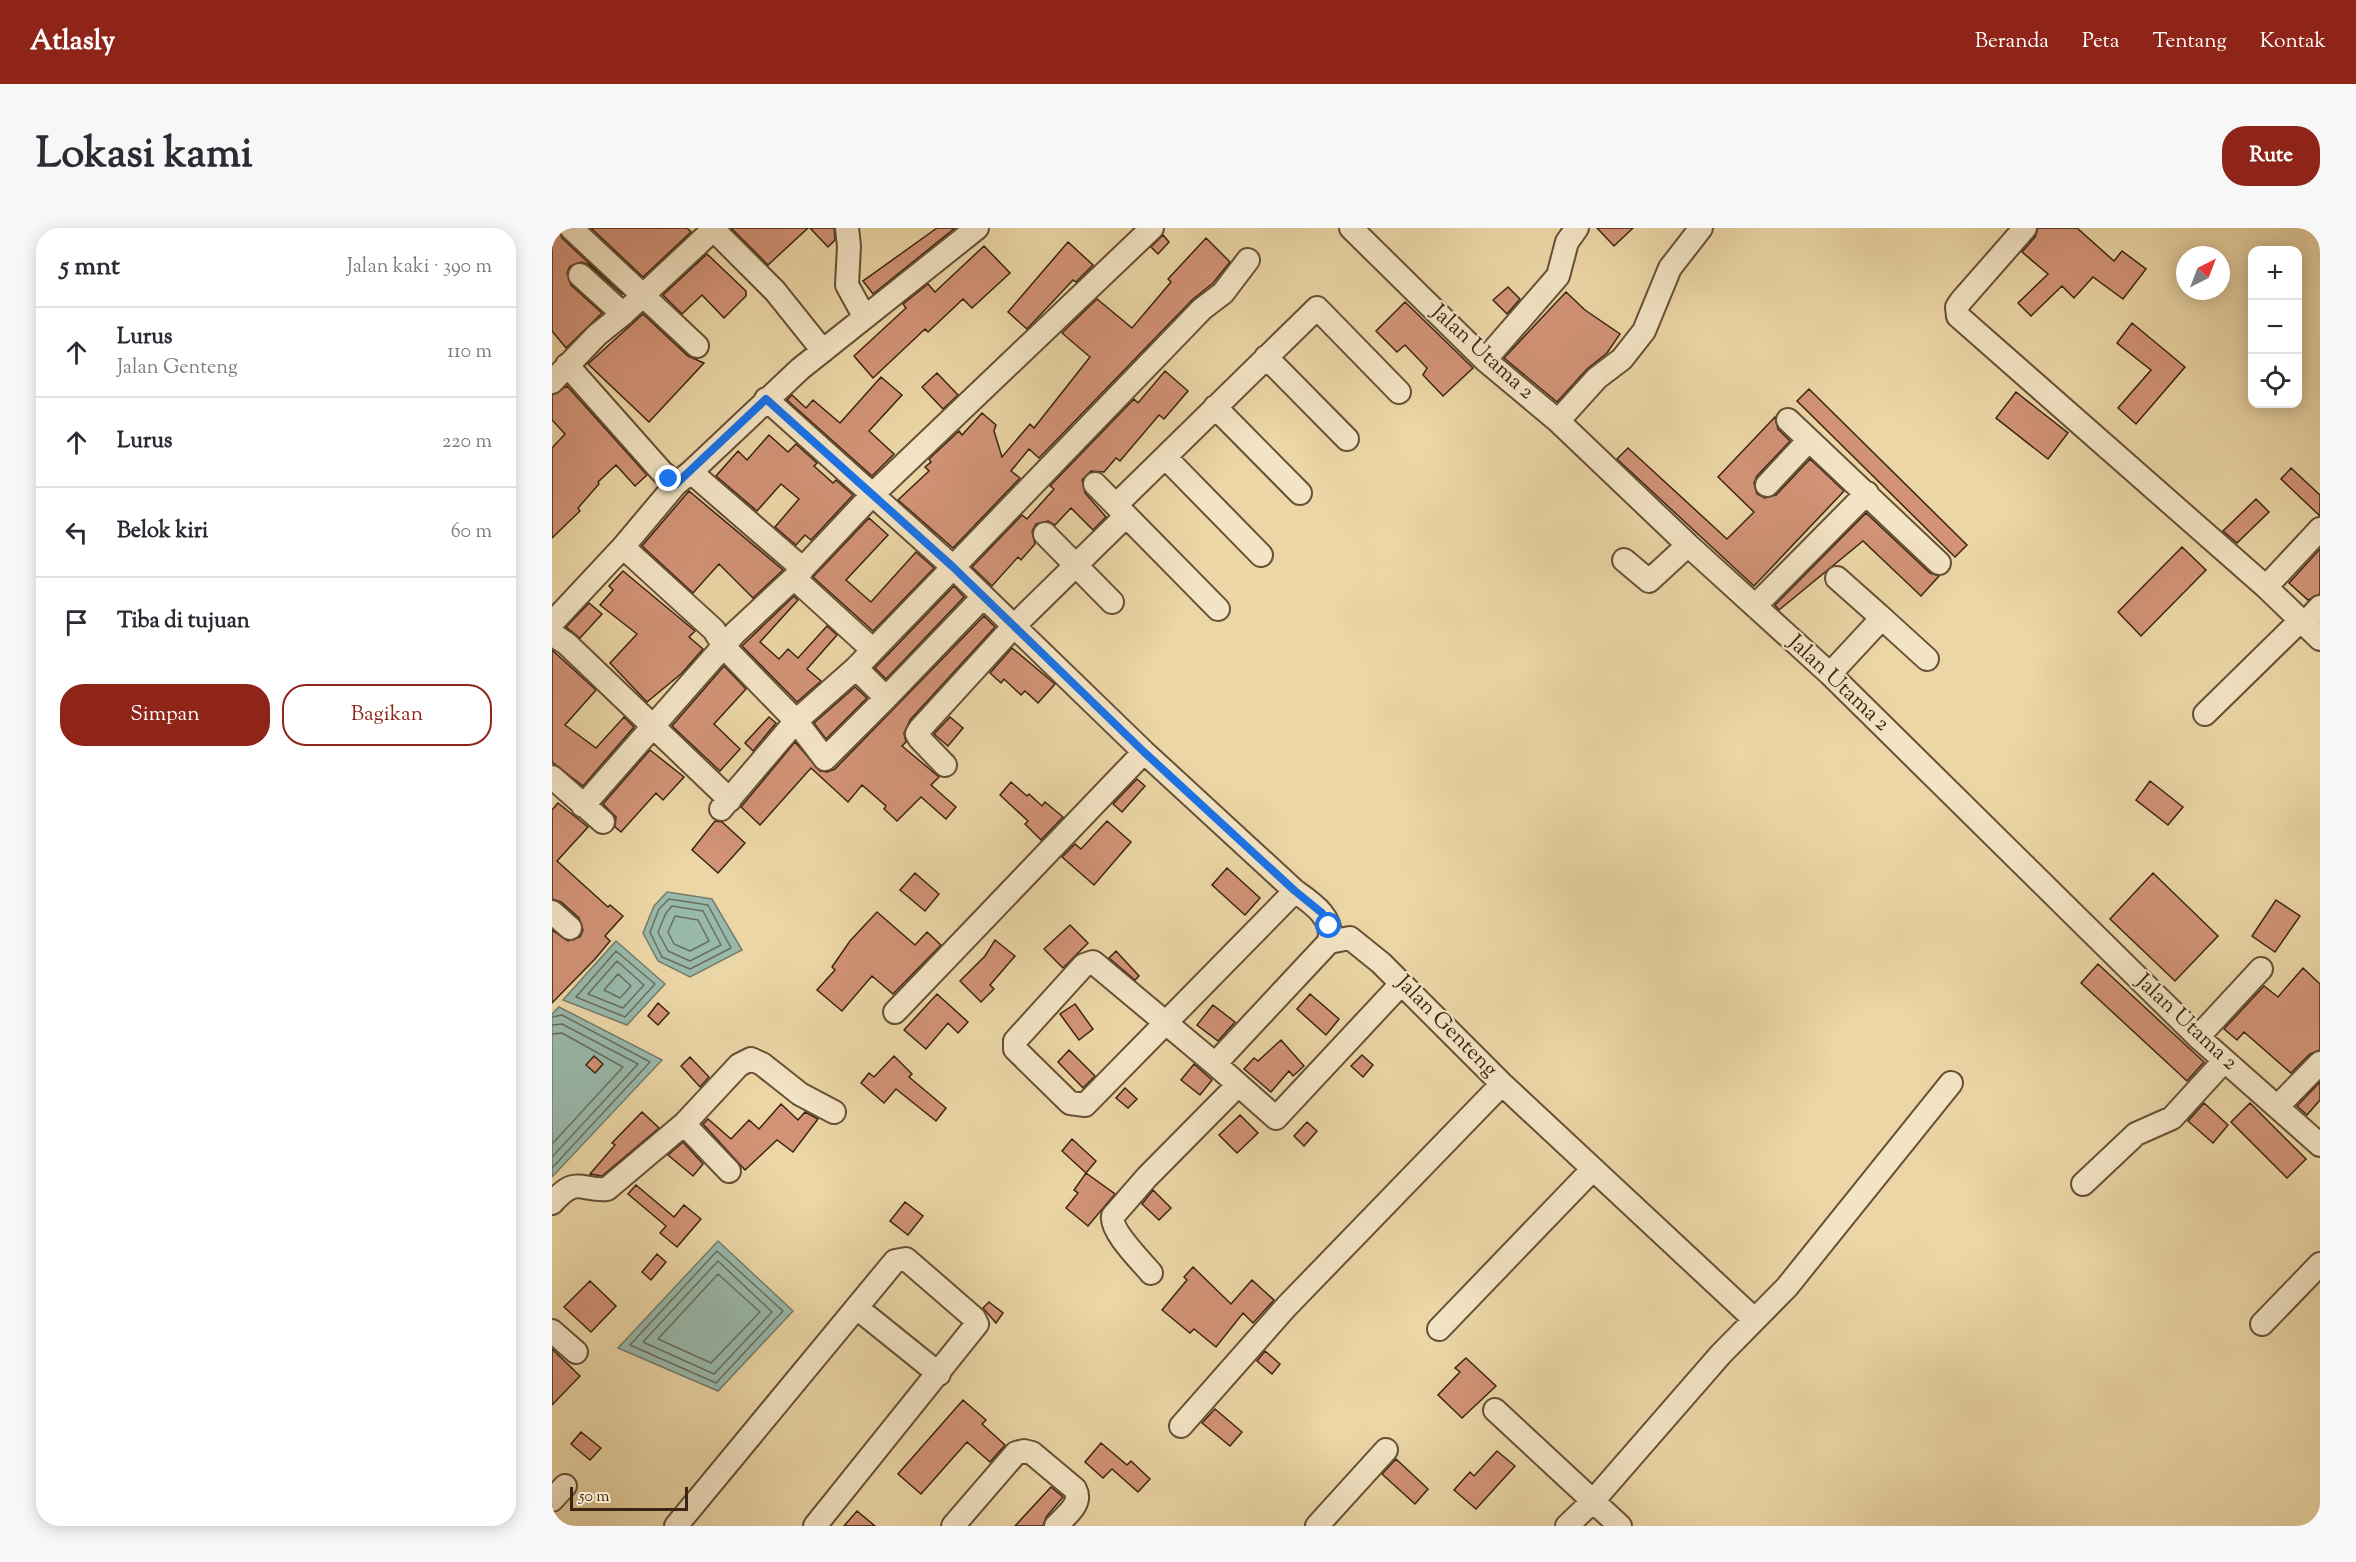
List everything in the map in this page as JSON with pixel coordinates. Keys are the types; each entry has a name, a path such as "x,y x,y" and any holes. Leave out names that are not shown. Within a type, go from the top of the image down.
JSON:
{"street":[{"path":"571,228 698,346"},
{"path":"847,228 847,285 864,316"},
{"path":"552,623 684,478 766,399 864,316 977,228"},
{"path":"583,806 725,648 735,633 799,573 872,495 1152,228"},
{"name":"Jalan Utama 2","path":"1351,228 1485,360 1558,421 1688,545 1830,674 2198,1037 2320,1144"},
{"path":"1485,360 1558,276 1567,242 1577,228"},
{"path":"1558,421 1597,378 1622,359 1644,331 1670,268 1701,228"},
{"path":"2025,228 1961,301 1957,307 1958,316 2266,587 2308,628"},
{"path":"823,351 775,291 714,229 623,314 558,370 661,471 684,478 799,573 873,650"},
{"path":"552,634 567,644 725,804 796,721 856,668 1202,309 1223,293 1248,260"},
{"path":"580,276 623,314"},
{"path":"945,765 920,739 917,734 920,729 1014,626 1076,566 1165,457 1317,308 1399,392"},
{"path":"1266,357 1347,439"},
{"path":"766,399 953,567 1144,752 1326,919 1330,935 1329,942 1215,1064"},
{"path":"1215,407 1300,493"},
{"path":"1788,420 1939,563"},
{"path":"1767,485 1809,440"},
{"path":"1165,457 1261,555"},
{"path":"1095,484 1218,609"},
{"path":"1755,606 1867,493"},
{"path":"2266,587 2320,529"},
{"path":"1045,534 1112,602"},
{"path":"1624,560 1649,581 1688,545"},
{"path":"623,547 714,630 725,648 796,721 825,759 983,597"},
{"path":"1837,578 1927,659"},
{"path":"2205,714 2308,628 2320,607"},
{"path":"1830,674 1882,618"},
{"path":"856,668 886,698"},
{"path":"895,1012 1144,752"},
{"path":"552,777 603,822"},
{"path":"1295,891 1164,1023 1085,1105 1070,1103 1014,1046 1015,1041 1089,962 1113,978 1164,1023 1277,1118 1401,984"},
{"path":"552,912 570,928"},
{"name":"Jalan Genteng","path":"1329,942 1343,938 1356,941 1502,1084 1754,1319"},
{"path":"2198,1037 2261,969"},
{"path":"552,1203 559,1195 577,1185 607,1189 684,1124 739,1065 751,1059 762,1064 800,1094 834,1112"},
{"path":"2083,1184 2136,1134 2172,1118 2224,1061"},
{"path":"2278,1106 2320,1063"},
{"path":"1567,1526 1593,1501 1754,1319 1787,1287 1952,1083"},
{"path":"1181,1426 1286,1307 1502,1084"},
{"path":"1151,1274 1124,1242 1112,1221 1113,1216 1147,1177 1238,1085"},
{"path":"684,1124 729,1171"},
{"path":"1439,1329 1593,1169"},
{"path":"676,1526 895,1261 900,1258 906,1259 974,1318 977,1324 815,1526"},
{"path":"2262,1324 2320,1264"},
{"path":"857,1308 939,1374"},
{"path":"552,1331 576,1352"},
{"path":"1495,1410 1620,1526"},
{"path":"1317,1526 1386,1450"},
{"path":"953,1526 1016,1453 1024,1451 1032,1453 1067,1481 1079,1496 1078,1503 1056,1526"}],"water":[{"path":"667,892 712,899 742,950 690,977 658,961 643,933 654,906"},
{"path":"616,941 665,984 627,1025 563,1000"},
{"path":"559,1007 662,1060 552,1177 552,1014"},
{"path":"718,1241 793,1311 718,1391 618,1348"}],"building":[{"path":"552,228 558,228 562,238 623,295 589,265 582,262 570,266 567,273 571,285 602,313 566,348 552,331"},
{"path":"591,228 687,228 691,232 643,277"},
{"path":"731,228 808,228 768,265"},
{"path":"810,228 834,228 835,240 828,247"},
{"path":"937,228 955,228 873,294 863,281"},
{"path":"1597,228 1633,228 1614,246"},
{"path":"2038,228 2077,228 2114,261 2122,251 2146,269 2123,299 2093,277 2074,298 2062,286 2031,316 2018,303 2048,274 2022,252 2035,237"},
{"path":"1163,235 1169,242 1158,254 1151,247"},
{"path":"1206,238 1230,262 1213,283 1192,300 1039,458 1029,449 1011,471 1020,478 953,548 898,500 929,471 925,467 931,462 929,459 959,431 962,435 982,413 996,425 994,431 1002,457 1030,424 1034,428 1090,357 1062,333 1097,299 1132,328 1171,282 1168,279"},
{"path":"1068,242 1093,265 1076,282 1073,280 1027,329 1008,312"},
{"path":"984,246 1010,273 972,308 963,299 928,332 925,329 873,378 854,356 906,308 903,304 928,284 935,292"},
{"path":"707,254 746,291 746,296 724,318 702,295 682,314 663,295"},
{"path":"1508,287 1520,299 1507,314 1493,300"},
{"path":"1566,292 1585,310 1620,334 1607,353 1587,369 1557,402 1504,358"},
{"path":"1405,302 1473,368 1443,396 1423,375 1427,368 1405,345 1397,352 1376,331"},
{"path":"643,314 688,356 704,363 649,422 588,364"},
{"path":"2132,323 2185,367 2136,424 2118,408 2151,370 2117,343"},
{"path":"1165,371 1188,391 1164,419 1159,415 1120,461 1116,458 1104,472 1091,471 1082,480 1085,493 1106,517 1093,530 1071,508 1055,525 1048,521 1036,524 1032,531 1035,544 1021,560 1018,557 992,586 972,567 1022,515 1027,519 1054,489 1050,486 1134,399 1138,403"},
{"path":"937,373 958,395 943,409 922,387"},
{"path":"881,377 902,395 869,431 894,454 872,476 787,400 792,395 806,408 813,400 840,423"},
{"path":"567,386 647,475 635,486 616,465 598,482 599,484 578,508 580,511 552,538 552,448 565,434 552,420 552,395"},
{"path":"1809,389 1967,545 1955,557 1797,401"},
{"path":"2016,392 2068,433 2048,459 1996,418"},
{"path":"1775,417 1778,429 1790,441 1757,476 1754,483 1757,494 1765,498 1776,495 1810,459 1844,491 1754,586 1617,459 1628,448 1727,539 1754,512 1718,477"},
{"path":"769,435 788,452 796,444 817,463 814,466 833,483 836,480 853,495 811,540 805,535 796,545 775,527 799,499 781,484 757,511 716,476 738,451 747,460"},
{"path":"2291,468 2320,495 2320,516 2281,479"},
{"path":"689,491 783,570 753,598 719,564 693,593 642,546"},
{"path":"2256,499 2269,512 2237,543 2223,531"},
{"path":"1866,513 1930,573 1939,576 1921,596 1863,541 1779,610 1775,605"},
{"path":"869,518 888,535 846,580 871,602 916,552 934,568 873,631 813,577"},
{"path":"2182,547 2206,570 2141,636 2118,612"},
{"path":"2320,549 2320,594 2308,600 2289,583"},
{"path":"623,571 695,631 689,637 703,649 682,673 647,702 610,663 637,634 600,605 613,590 609,586"},
{"path":"954,586 964,597 886,679 875,668"},
{"path":"794,596 798,600 760,642 779,659 788,649 798,658 827,626 837,635 807,669 821,681 797,702 742,646"},
{"path":"589,603 602,614 580,638 566,627"},
{"path":"984,616 995,627 910,720 904,733 906,742 902,746 939,777 931,785 956,807 946,819 921,797 897,821 884,809 886,806 862,785 848,802 811,768 760,825 741,807 795,742 820,771 827,772 835,769"},
{"path":"1012,648 1055,684 1038,703 1025,691 1021,695 1004,679 1001,683 990,673"},
{"path":"552,650 596,690 565,725 596,748 624,717 634,727 583,786 552,762"},
{"path":"724,666 746,689 714,724 740,749 720,771 672,726"},
{"path":"855,687 867,698 826,739 814,723"},
{"path":"769,717 776,723 753,751 745,743"},
{"path":"950,717 963,728 948,746 934,734"},
{"path":"650,750 684,777 663,800 656,793 621,832 615,827 616,817 603,804"},
{"path":"1137,779 1145,786 1122,812 1113,804"},
{"path":"2150,781 2183,807 2168,825 2136,800"},
{"path":"1011,782 1027,796 1029,794 1042,806 1045,802 1063,817 1041,840 1025,824 1028,821 1000,795"},
{"path":"558,803 588,827 557,861 608,907 610,905 623,916 605,936 610,941 552,1003 552,930 568,941 580,937 583,930 579,918 561,902 552,899 552,810"},
{"path":"715,821 722,822 745,843 718,873 692,850"},
{"path":"1107,821 1131,842 1094,885 1062,857 1075,844 1081,849"},
{"path":"1227,868 1260,898 1245,915 1212,885"},
{"path":"915,873 939,894 925,911 900,890"},
{"path":"2153,873 2218,936 2175,981 2110,919"},
{"path":"2276,900 2300,916 2275,952 2252,936"},
{"path":"877,912 915,945 927,932 941,945 893,994 872,976 842,1011 817,990 835,970 832,967 850,941"},
{"path":"1070,925 1088,943 1063,968 1044,949"},
{"path":"995,940 1015,956 990,985 994,989 981,1002 960,981 985,956"},
{"path":"1116,951 1139,976 1135,980 1109,958"},
{"path":"2098,964 2204,1062 2187,1081 2081,983"},
{"path":"2303,968 2320,984 2320,1050 2310,1054 2291,1073 2244,1032 2237,1040 2224,1029 2264,986 2278,997"},
{"path":"937,994 968,1022 958,1033 948,1023 926,1049 904,1030"},
{"path":"1310,994 1339,1019 1326,1035 1297,1009"},
{"path":"658,1003 669,1013 658,1025 648,1016"},
{"path":"1075,1004 1093,1029 1079,1040 1060,1014"},
{"path":"1213,1005 1235,1022 1218,1041 1197,1025"},
{"path":"1281,1040 1304,1066 1293,1076 1289,1071 1271,1092 1244,1069 1254,1058 1258,1061"},
{"path":"1069,1050 1095,1076 1083,1088 1058,1062"},
{"path":"1362,1055 1373,1065 1363,1077 1351,1066"},
{"path":"594,1056 603,1064 595,1073 586,1065"},
{"path":"894,1056 912,1074 909,1077 946,1108 936,1121 896,1089 884,1103 861,1083 869,1073 874,1077"},
{"path":"690,1057 709,1077 700,1087 681,1066"},
{"path":"1194,1064 1212,1080 1200,1095 1181,1080"},
{"path":"2320,1082 2320,1100 2307,1115 2297,1106"},
{"path":"1125,1088 1137,1099 1128,1108 1116,1098"},
{"path":"2204,1103 2228,1125 2213,1143 2188,1121"},
{"path":"2250,1103 2306,1159 2287,1178 2231,1122"},
{"path":"781,1104 798,1120 805,1112 818,1119 793,1152 777,1140 745,1170 703,1124 708,1119 731,1139 749,1120 759,1129"},
{"path":"642,1112 659,1128 602,1176 590,1174 615,1145 612,1143"},
{"path":"1240,1115 1258,1133 1237,1153 1219,1135"},
{"path":"1307,1122 1317,1131 1304,1146 1294,1136"},
{"path":"1072,1139 1096,1161 1086,1173 1062,1151"},
{"path":"683,1142 703,1164 693,1176 668,1155"},
{"path":"1086,1173 1115,1194 1088,1226 1066,1208 1078,1193 1074,1190"},
{"path":"636,1185 674,1217 684,1205 701,1219 677,1247 660,1233 666,1226 628,1194"},
{"path":"1153,1190 1171,1208 1159,1220 1142,1204"},
{"path":"905,1202 923,1216 908,1235 890,1221"},
{"path":"657,1254 666,1262 651,1280 642,1272"},
{"path":"1193,1267 1231,1304 1252,1280 1274,1300 1253,1323 1243,1313 1216,1347 1194,1329 1190,1333 1162,1310 1187,1280 1184,1277"},
{"path":"590,1281 616,1306 591,1332 564,1307"},
{"path":"989,1302 1003,1313 996,1323 983,1308"},
{"path":"552,1349 580,1376 552,1405"},
{"path":"1265,1351 1280,1364 1272,1374 1257,1361"},
{"path":"1466,1358 1496,1386 1462,1418 1438,1395 1460,1372 1455,1368"},
{"path":"963,1400 986,1420 982,1424 1005,1445 990,1462 967,1442 921,1494 898,1474"},
{"path":"1215,1409 1242,1432 1230,1446 1202,1423"},
{"path":"581,1432 601,1448 590,1460 571,1444"},
{"path":"1101,1443 1127,1465 1131,1461 1150,1479 1138,1492 1112,1469 1103,1478 1085,1462"},
{"path":"1497,1451 1515,1466 1476,1509 1454,1490 1470,1472 1474,1476"},
{"path":"1396,1459 1428,1489 1415,1504 1382,1474"},
{"path":"1051,1487 1063,1497 1046,1517 1043,1526 1015,1526"},
{"path":"857,1511 875,1526 844,1526"}],"route":[{"path":"669,479 676,484 691,472 766,399 953,567 1144,752 1322,913 1329,926"}]}
